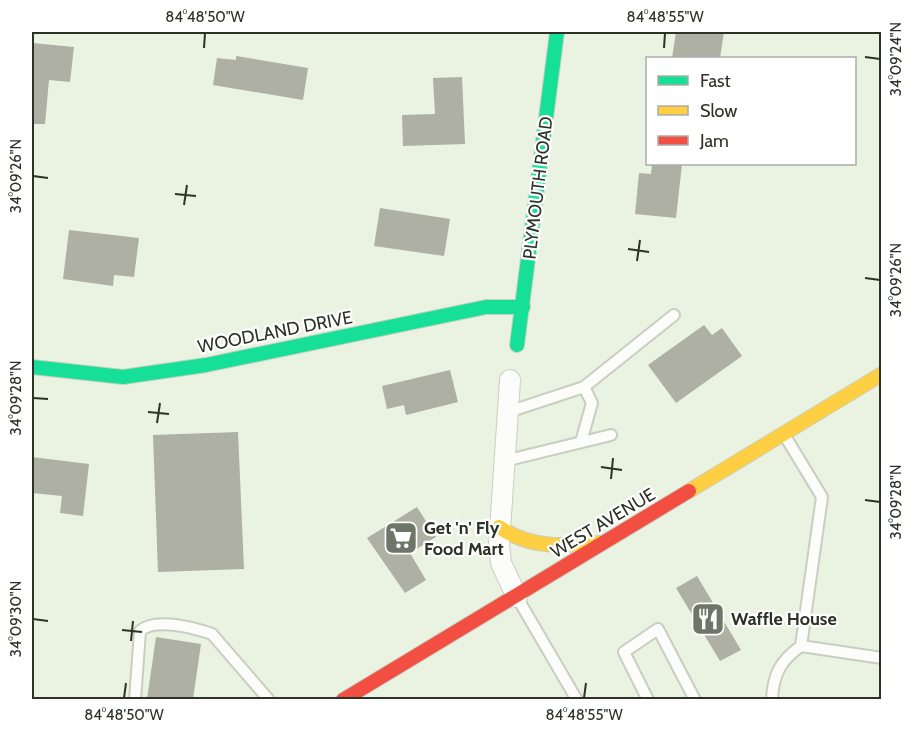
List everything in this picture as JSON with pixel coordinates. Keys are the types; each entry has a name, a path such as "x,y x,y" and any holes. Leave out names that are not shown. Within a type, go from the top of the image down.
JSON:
{"street":[{"name":"PLYMOUTH ROAD","path":"517,345 524,307 557,32"},
{"name":"WOODLAND DRIVE","path":"32,367 123,377 206,365 486,308 524,307"},
{"name":"WEST AVENUE","path":"343,699 517,597 882,374"},
{"path":"510,380 499,527 501,563 517,597"},
{"path":"499,527 518,539 534,543 578,545 605,542"}],"lane":[{"path":"508,412 584,387 674,315"},
{"path":"581,442 592,403 584,387"},
{"path":"783,434 822,497 801,646"},
{"path":"504,461 611,435"},
{"path":"517,597 577,699"},
{"path":"135,699 140,631 144,627 158,625 200,629 212,634 269,699"},
{"path":"648,699 624,652 658,629 695,699"},
{"path":"772,699 772,684 785,657 801,646 882,658"}],"building":[{"path":"676,32 724,32 720,57 672,57"},
{"path":"32,43 74,47 70,82 49,80 45,124 32,124"},
{"path":"236,56 308,68 303,100 213,85 217,58 236,60"},
{"path":"462,77 465,144 403,146 402,115 435,114 433,78"},
{"path":"652,165 682,165 676,218 635,214 639,173 651,174"},
{"path":"380,208 450,219 444,256 374,246"},
{"path":"69,230 139,238 134,277 114,275 113,286 63,279"},
{"path":"704,325 712,335 722,328 742,356 676,403 648,365"},
{"path":"450,370 458,402 406,415 404,405 387,409 382,386"},
{"path":"238,432 244,569 158,572 153,435"},
{"path":"32,457 89,464 83,516 60,513 62,496 32,493"},
{"name":"Get 'n' Fly Food Mart","path":"417,507 436,537 410,553 426,580 405,593 367,538"},
{"name":"Waffle House","path":"697,576 741,650 720,661 676,588"},
{"path":"156,637 201,644 193,699 147,699"}],"traffic: fast":[{"path":"517,345 557,32"},
{"path":"32,367 123,377 206,365 486,307 523,307"}],"traffic: slow":[{"path":"689,491 882,374"},
{"path":"499,527 535,543 561,545 601,543"}],"traffic: jam":[{"path":"343,700 689,491"}],"place":[{"name":"Get 'n' Fly Food Mart","path":"401,538"},
{"name":"Waffle House","path":"708,619"}]}
